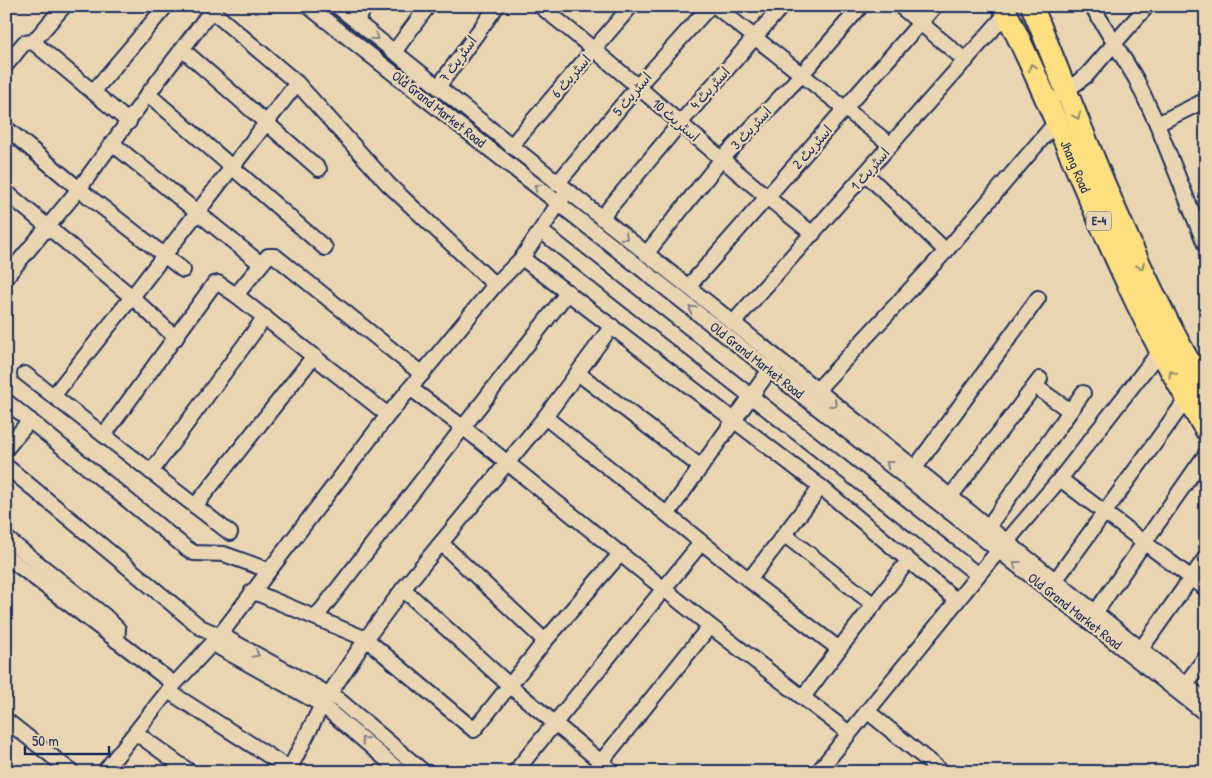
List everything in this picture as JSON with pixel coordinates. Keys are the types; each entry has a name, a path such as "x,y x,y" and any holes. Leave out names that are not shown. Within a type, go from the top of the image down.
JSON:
{"highway":[{"name":"Jhang Road","path":"1032,6 1139,262 1181,349 1206,390"},
{"name":"Jhang Road","path":"1005,10 1053,112 1120,270 1159,352 1186,400 1206,430"}],"street":[{"path":"6,64 24,43 33,42 64,6"},
{"path":"93,92 166,6"},
{"name":"Old Grand Market Road","path":"308,6 558,203 774,364 1003,546 1206,714"},
{"name":"Old Grand Market Road","path":"337,6 733,323 774,364 817,390 988,527 1003,546 1056,581 1206,701"},
{"path":"356,21 366,6"},
{"path":"394,52 428,6"},
{"name":"اسٹریٹ 7","path":"438,87 497,6"},
{"name":"اسٹریٹ 10","path":"540,6 595,48 637,87 681,122 721,160 813,234"},
{"name":"اسٹریٹ 6","path":"511,146 631,6"},
{"name":"اسٹریٹ 5","path":"104,772 171,688 216,637 388,415 495,285 522,258 558,203 562,188 637,87 710,6"},
{"path":"715,6 891,145"},
{"name":"اسٹریٹ 4","path":"601,218 782,6"},
{"name":"اسٹریٹ 3","path":"646,254 721,160 802,74 861,6"},
{"path":"900,6 966,61"},
{"name":"اسٹریٹ 2","path":"688,287 935,6"},
{"path":"1092,6 1136,79 1157,124 1206,247"},
{"path":"817,390 946,251 1053,112 1067,91 1087,75 1147,6"},
{"path":"6,277 12,258 48,227 79,190 148,94 214,8 297,83 388,184 495,285"},
{"name":"اسٹریٹ 1","path":"733,323 966,61 1005,10"},
{"path":"33,42 129,122"},
{"path":"182,49 318,169"},
{"path":"54,395 297,83"},
{"path":"148,94 325,248"},
{"path":"1157,124 1206,100"},
{"path":"6,128 79,190 183,270"},
{"path":"112,144 198,210 261,264"},
{"path":"866,174 946,251"},
{"path":"6,192 132,297 176,338"},
{"path":"541,231 978,575"},
{"path":"236,294 268,256 276,256 422,374"},
{"path":"522,258 736,420 821,487 957,600"},
{"path":"104,435 214,284 222,284 236,294 388,415"},
{"path":"316,617 568,292"},
{"path":"915,468 1038,298"},
{"path":"151,472 265,317"},
{"path":"6,556 117,640 171,688 291,771 326,699 366,639 403,589 545,417 612,326"},
{"path":"818,772 957,600 1060,479 1159,352"},
{"path":"195,506 314,356"},
{"path":"668,513 774,364"},
{"path":"26,374 230,533"},
{"path":"578,374 701,467"},
{"path":"950,497 1038,383 1070,411"},
{"path":"410,388 464,428 710,626 849,733"},
{"path":"988,527 1083,393"},
{"path":"6,400 194,554 224,554 268,570"},
{"path":"1056,581 1186,400"},
{"path":"545,417 668,513 701,543 839,650"},
{"path":"6,449 30,420"},
{"path":"1095,613 1206,454"},
{"path":"6,466 200,627 216,637 220,648 326,699 352,709 424,772"},
{"path":"1060,479 1206,589"},
{"path":"749,580 821,487"},
{"path":"785,534 874,605"},
{"path":"6,538 105,616 118,629 117,640"},
{"path":"441,543 545,641"},
{"path":"515,772 701,543"},
{"path":"252,591 366,639 471,730 476,729 545,641 621,553"},
{"path":"1141,649 1206,557"},
{"path":"803,697 908,561"},
{"path":"403,589 510,686 555,722 598,767 612,772"},
{"path":"598,767 710,626"},
{"path":"1185,685 1206,657"},
{"path":"326,699 401,772"},
{"path":"867,711 942,772"},
{"path":"6,720 72,772"},
{"path":"136,733 190,772"}]}
